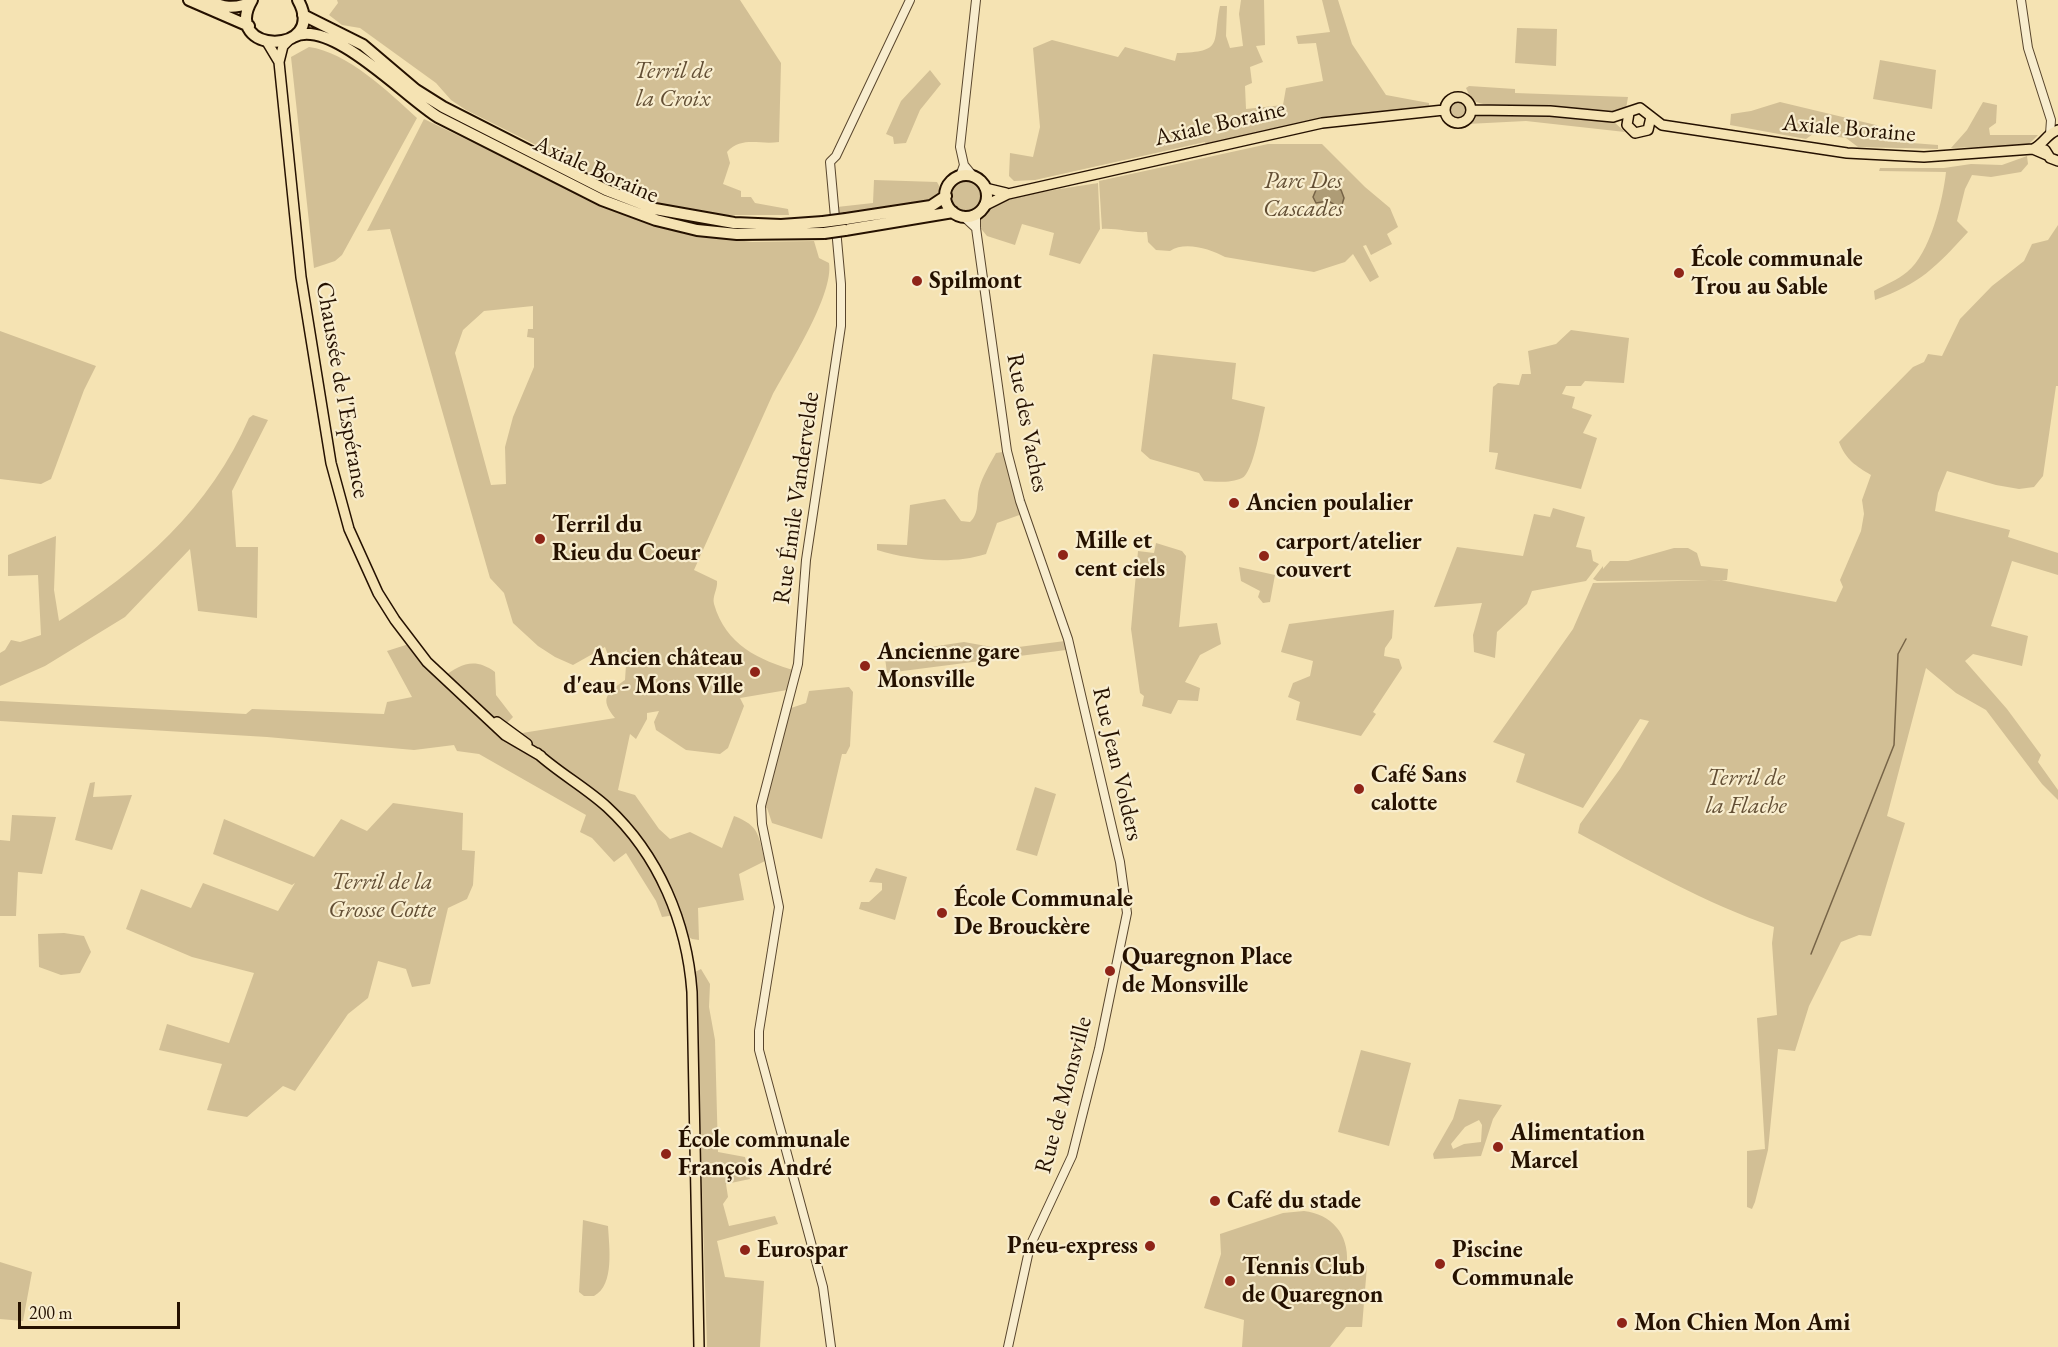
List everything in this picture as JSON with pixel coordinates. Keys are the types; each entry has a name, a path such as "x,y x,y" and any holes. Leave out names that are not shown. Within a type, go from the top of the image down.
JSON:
{"highway":[{"path":"189,0 249,26"},
{"path":"207,0 225,8 235,8 251,1"},
{"path":"290,39 300,28 303,15 298,0"},
{"path":"251,1 247,14 249,26 256,36 267,42"},
{"name":"Axiale Boraine","path":"303,15 363,45 416,90 443,107 620,196 662,210 713,220 823,228"},
{"name":"Axiale Boraine","path":"267,42 290,39 306,32 323,35 364,59 407,96 438,117 632,213 712,232 762,236 980,210"},
{"path":"958,214 946,196 949,184 962,171"},
{"name":"Axiale Boraine","path":"962,171 973,176 986,188"},
{"path":"980,210 987,197 986,188"},
{"name":"Axiale Boraine","path":"845,225 931,206 946,196"}],"main road":[{"path":"279,62 283,46 290,39"},
{"path":"267,42 279,62"},
{"name":"Chaussée de l'Espérance","path":"279,62 301,277 331,463 349,529 378,592 404,634 442,678 484,714 516,734 607,807 637,842 666,887 684,939 692,992 699,1347"},
{"name":"Axiale Boraine","path":"1457,96 1466,99 1471,110 1467,119 1457,123 1447,117 1444,110 1450,99 1457,96"},
{"path":"1613,117 1640,108 1648,111 1651,117 1662,125"},
{"name":"Axiale Boraine","path":"980,210 1008,194 1322,123 1444,110"},
{"name":"Axiale Boraine","path":"1471,110 1550,111 1613,117"},
{"path":"1627,125 1629,113"},
{"path":"1613,117 1635,133 1662,125"},
{"path":"1648,130 1651,117"},
{"name":"Axiale Boraine","path":"1662,125 1813,150 1883,156 1952,156 2033,149 2054,159 2053,133"},
{"name":"Axiale Boraine","path":"2033,149 2053,133"},
{"name":"Axiale Boraine","path":"986,188 1008,194"}],"street":[{"name":"Rue Émile Vandervelde","path":"831,1347 823,1287 759,1050 760,1021 779,907 762,824 761,806 798,664 806,560 841,326 841,284 830,162 836,156 910,0"},
{"path":"962,171 961,141 976,0"},
{"path":"2021,0 2028,48 2053,133"},
{"name":"Rue des Vaches","path":"980,210 976,228 981,249 1007,451 1020,501 1054,592 1072,654"},
{"path":"958,214 976,228"},
{"name":"Rue Jean Volders","path":"1072,654 1124,883"},
{"name":"Rue de Monsville","path":"1008,1347 1030,1246 1060,1185 1074,1150 1121,943 1126,913 1124,883"}],"green space":[{"name":"Terril de la Croix","path":"337,0 740,0 781,63 779,142 751,142 733,147 727,152 730,163 723,184 741,191 741,197 751,197 755,203 788,209 789,215 708,215 669,209 624,194 546,155 544,149 466,110 451,100 436,83 360,28 342,25 329,15 338,3"},
{"path":"1241,0 1264,0 1265,45 1256,46 1263,62 1250,67 1252,83 1245,86 1246,109 1283,105 1286,88 1323,81 1316,43 1298,44 1296,36 1330,32 1322,0 1338,0 1352,44 1386,95 1429,103 1429,108 1328,117 1325,120 1206,145 1205,142 1035,180 1014,181 1009,176 1010,153 1033,157 1040,127 1033,48 1052,40 1118,57 1125,47 1175,61 1177,53 1210,47 1216,37 1220,6 1227,6 1226,36 1230,48 1243,46 1239,14"},
{"path":"1517,28 1557,29 1556,66 1515,63"},
{"path":"309,47 323,50 352,65 381,85 417,118 342,255 335,261 314,268 291,57"},
{"path":"1880,60 1936,70 1932,109 1873,99"},
{"path":"930,70 941,84 920,110 906,143 894,144 893,137 886,134 901,101"},
{"path":"1469,86 1515,89 1515,93 1628,97 1626,109 1613,121 1625,132 1526,121 1467,124 1475,116 1487,113 1487,105 1472,101 1466,88"},
{"path":"1458,100 1465,103 1468,110 1465,117 1458,120 1451,117 1448,110 1451,103"},
{"path":"1780,102 1876,125 1885,132 1886,141 1938,145 1938,149 1858,147 1846,138 1813,134 1806,139 1730,125 1731,114 1751,111"},
{"path":"1983,102 1997,105 1996,123 1989,128 1990,135 2038,135 2028,145 1951,148 1967,130"},
{"path":"424,119 596,202 647,222 721,238 752,242 814,241 819,258 829,263 829,277 817,311 772,396 694,570 717,581 714,604 719,618 735,640 745,649 769,662 797,671 793,689 740,698 744,706 728,748 720,754 686,750 656,730 654,722 659,711 647,713 647,719 636,739 630,734 618,790 635,795 659,829 670,839 690,832 722,848 734,816 749,824 757,832 765,861 739,874 744,900 698,908 699,940 692,939 682,932 676,915 662,917 656,901 626,853 614,862 592,838 580,832 586,815 479,754 457,751 454,745 414,750 267,737 0,721 0,701 246,714 252,709 384,714 387,702 412,697 387,651 412,643 442,678 468,664 481,665 495,672 496,695 513,717 504,726 516,734 615,718 606,701 610,692 625,680 627,650 616,656 608,655 605,647 573,665 555,657 538,646 513,623 504,593 490,578 390,229 367,231","holes":["533,306 533,329 528,329 527,337 534,338 534,367 513,417 505,447 506,484 491,485 455,353 463,330 484,311"]},
{"name":"Parc Des Cascades","path":"1268,144 1322,144 1365,187 1390,208 1398,227 1387,234 1392,244 1371,255 1366,245 1363,246 1379,277 1370,282 1353,254 1345,262 1314,272 1225,257 1198,247 1176,248 1170,251 1156,250 1148,242 1147,232 1102,229 1099,181"},
{"path":"2027,156 2028,164 2021,172 1991,177 1972,175 1965,189 1957,221 1968,232 1916,281 1875,300 1874,291 1903,275 1915,264 1922,253 1934,226 1946,172 1879,171 1880,168 2002,165"},
{"path":"966,179 978,184 983,196 978,208 966,213 954,208 949,196 954,184"},
{"path":"874,180 937,182 941,189 940,194 925,202 838,214 837,207 873,203"},
{"path":"1098,183 1100,229 1080,264 1049,255 1054,233 1022,224 1015,245 987,236 978,225 984,212 995,204 1023,196"},
{"name":"Terril de la Flache","path":"2058,225 2058,386 2056,386 2043,476 2034,487 2019,489 1947,471 1938,493 1935,511 2010,530 2008,537 2058,553 2058,575 2012,561 1991,626 2028,636 2022,666 1973,654 1965,661 2007,709 2041,755 2038,762 2058,790 2058,800 2042,784 1986,710 1956,693 1926,668 1887,816 1905,823 1871,936 1859,935 1841,942 1809,1006 1795,1051 1778,1049 1768,1150 1752,1209 1747,1207 1747,1151 1765,1149 1757,1018 1777,1015 1772,943 1774,927 1699,896 1578,833 1580,824 1620,769 1649,721 1640,719 1583,808 1516,782 1525,754 1493,742 1573,629 1593,583 1720,580 1836,602 1843,587 1840,580 1861,531 1864,514 1862,500 1871,475 1852,462 1839,442 1913,367 1924,362 1928,354 1942,356 1960,319 1992,286 2024,261 2032,244 2048,240"},
{"path":"1571,330 1629,338 1624,383 1585,381 1581,386 1566,386 1562,394 1575,397 1572,408 1592,415 1583,433 1597,438 1581,489 1495,469 1498,453 1489,452 1493,387 1498,383 1519,385 1522,374 1531,374 1528,351 1556,344"},
{"path":"0,331 96,366 84,390 51,479 41,484 0,479"},
{"path":"1153,354 1236,363 1232,399 1265,407 1250,467 1242,478 1218,482 1204,481 1199,473 1150,459 1141,451"},
{"path":"253,415 268,420 232,491 236,547 258,547 257,618 198,611 190,549 125,617 45,666 0,686 0,653 5,650 11,640 20,642 41,635 38,575 8,576 8,555 56,536 54,590 59,621 117,581 170,534 215,480 249,418"},
{"path":"1003,452 1009,459 1025,513 997,523 986,554 959,559 931,560 877,550 877,544 907,545 910,505 945,499 961,521 970,522 976,511 979,489 984,475 996,453"},
{"path":"1553,508 1585,517 1576,547 1591,550 1593,561 1599,564 1586,581 1532,591 1527,604 1497,632 1495,658 1474,652 1473,635 1482,603 1434,607 1457,547 1523,556 1534,514 1550,517"},
{"path":"1156,543 1182,551 1186,556 1179,627 1217,623 1221,644 1200,655 1185,682 1200,688 1198,701 1178,700 1171,714 1142,706 1144,696 1140,693 1131,629 1138,551 1154,553"},
{"path":"1674,548 1688,548 1697,553 1701,566 1728,569 1727,580 1597,581 1593,579 1610,561 1628,561"},
{"path":"1239,567 1275,575 1270,602 1263,603 1258,597 1260,591 1241,581"},
{"path":"1394,610 1392,638 1385,648 1384,656 1399,659 1402,668 1373,712 1376,714 1361,736 1296,720 1300,702 1288,697 1293,683 1310,676 1313,661 1281,652 1289,624"},
{"path":"1065,641 1066,650 887,673 885,658 890,653 964,642 1003,649"},
{"path":"849,687 853,692 850,746 846,754 842,754 822,839 772,823 767,808 761,806 788,709 806,703 809,691"},
{"path":"95,782 93,797 132,795 112,850 75,840 90,783"},
{"path":"1035,787 1056,794 1037,856 1016,850"},
{"name":"Terril de la Grosse Cotte","path":"393,803 463,813 462,850 475,851 473,885 467,899 448,908 430,984 412,987 406,969 378,961 368,998 348,1014 295,1091 283,1086 247,1117 207,1110 222,1064 159,1050 167,1024 229,1043 254,973 192,957 126,929 141,889 191,908 203,883 278,911 295,883 292,885 213,854 224,819 314,857 341,819 367,831"},
{"path":"12,815 56,817 42,874 18,872 16,916 0,916 0,840 10,841"},
{"path":"876,868 907,877 895,920 859,909 861,902 869,902 882,890 882,883 869,882"},
{"path":"64,933 84,936 91,952 80,973 61,975 39,967 38,934"},
{"path":"701,969 710,984 709,1007 715,1040 718,1152 745,1157 750,1179 726,1184 728,1197 723,1204 729,1226 775,1216 778,1224 717,1241 725,1277 764,1281 760,1347 707,1347 695,972"},
{"path":"1361,1050 1411,1063 1389,1146 1338,1132"},
{"path":"1459,1099 1502,1105 1493,1119 1481,1156 1434,1159 1433,1154 1453,1119","holes":["1479,1120 1482,1125 1481,1142 1464,1144 1453,1149 1451,1144 1465,1127"]},
{"path":"1304,1211 1322,1216 1336,1227 1345,1243 1347,1262 1367,1266 1362,1327 1346,1327 1330,1347 1242,1347 1244,1320 1204,1308 1221,1254 1220,1234 1283,1213"},
{"path":"583,1220 608,1226 610,1254 608,1274 601,1291 594,1296 584,1296 579,1292"},
{"path":"0,1262 32,1272 23,1321 0,1319"}],"shaded area":[{"path":"1329,184 1341,190 1344,198 1341,208 1328,201 1316,203 1313,197 1316,190"}],"waterway":[{"path":"1811,954 1894,745 1898,654 1906,639"}],"place":[{"name":"École communale Trou au Sable","path":"1679,273"},
{"name":"Spilmont","path":"917,281"},
{"name":"Ancien poulalier","path":"1234,503"},
{"name":"Terril du Rieu du Coeur","path":"540,539"},
{"name":"Mille et cent ciels","path":"1063,555"},
{"name":"carport/atelier couvert","path":"1264,556"},
{"name":"Ancienne gare Monsville","path":"865,666"},
{"name":"Ancien château d'eau - Mons Ville","path":"755,672"},
{"name":"Café Sans calotte","path":"1359,789"},
{"name":"École Communale De Brouckère","path":"942,913"},
{"name":"Quaregnon Place de Monsville","path":"1110,971"},
{"name":"Alimentation Marcel","path":"1498,1147"},
{"name":"École communale François André","path":"666,1154"},
{"name":"Café du stade","path":"1215,1201"},
{"name":"Pneu-express","path":"1150,1246"},
{"name":"Eurospar","path":"745,1250"},
{"name":"Piscine Communale","path":"1440,1264"},
{"name":"Tennis Club de Quaregnon","path":"1230,1281"},
{"name":"Mon Chien Mon Ami","path":"1622,1323"}]}
